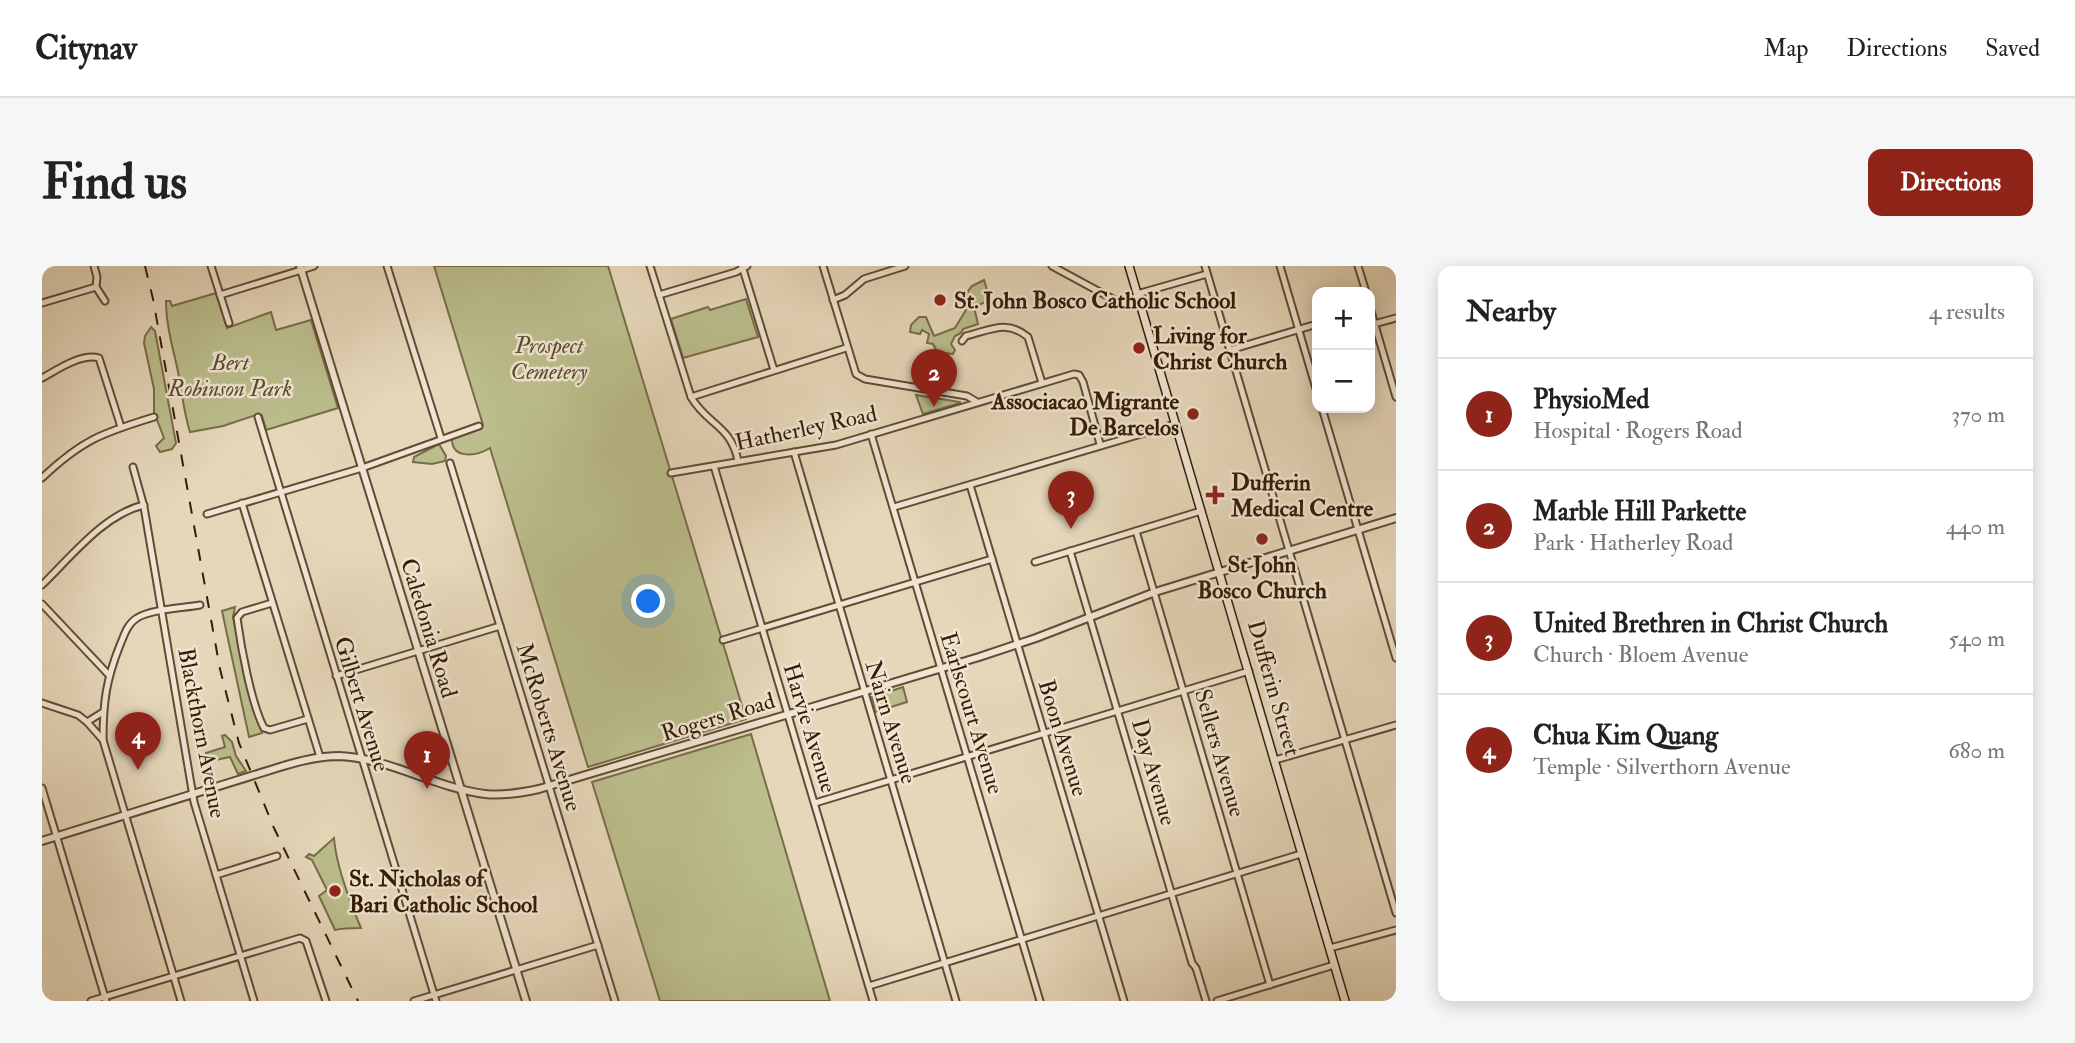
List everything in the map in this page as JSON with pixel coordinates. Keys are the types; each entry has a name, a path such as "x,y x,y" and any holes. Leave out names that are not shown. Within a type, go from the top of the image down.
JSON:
{"main road":[{"name":"Dufferin Street","path":"1129,266 1345,1001"}],"street":[{"path":"94,266 96,287 105,301"},
{"path":"211,266 229,323"},
{"path":"220,295 300,268 314,266"},
{"path":"387,266 441,438"},
{"path":"650,266 691,397 700,411 730,437 738,461"},
{"path":"823,266 852,367 860,377 967,396 977,402"},
{"path":"832,300 845,295 864,278 905,266"},
{"path":"1052,266 1122,304 1132,306 1140,303"},
{"path":"1205,266 1396,913"},
{"path":"1280,266 1312,375"},
{"path":"1358,266 1364,287"},
{"path":"659,295 744,267 774,370"},
{"name":"Caledonia Road","path":"300,268 526,1001"},
{"path":"1137,294 1207,274"},
{"path":"42,303 96,287"},
{"path":"1375,324 1396,318"},
{"path":"962,341 966,337 1005,325 1026,334 1042,383"},
{"path":"1230,350 1312,325"},
{"path":"1375,327 1396,397"},
{"path":"691,397 846,348"},
{"path":"42,378 67,365 97,357 101,361 121,427"},
{"name":"Hatherley Road","path":"671,472 836,445 1071,375 1080,377 1100,444"},
{"path":"1323,413 1396,658"},
{"path":"43,476 87,441 153,417"},
{"name":"Gilbert Avenue","path":"258,417 435,998"},
{"path":"894,507 1175,424"},
{"path":"207,514 362,468 479,426"},
{"name":"Earlscourt Avenue","path":"871,434 1040,1001"},
{"name":"Nairn Avenue","path":"794,452 956,1001"},
{"name":"McRoberts Avenue","path":"450,463 615,1001"},
{"name":"Harvie Avenue","path":"714,466 873,1001"},
{"name":"Blackthorn Avenue","path":"133,467 144,505 194,802 254,1001"},
{"name":"Boon Avenue","path":"970,485 1124,1001"},
{"path":"242,503 320,757"},
{"path":"42,585 110,519 126,510 144,505"},
{"path":"1035,562 1201,511"},
{"name":"Rogers Road","path":"42,841 193,793 320,757 339,756 362,760 484,793 505,794 549,786 1017,644 1155,592 1396,518"},
{"name":"Sellers Avenue","path":"1136,531 1269,985"},
{"name":"Day Avenue","path":"1070,551 1206,1001"},
{"path":"723,640 992,559"},
{"path":"272,603 242,612 237,618 261,721 264,728 270,730 308,719"},
{"path":"42,604 108,674"},
{"path":"181,1001 103,740 103,712 108,674 125,633 134,620 163,611 200,605"},
{"path":"336,676 500,626"},
{"path":"815,803 1249,671"},
{"path":"43,705 69,711 88,722 103,740"},
{"path":"88,722 103,712"},
{"path":"1275,760 1396,724"},
{"path":"42,788 105,999"},
{"path":"869,986 1301,854"},
{"path":"216,875 277,856"},
{"path":"1330,948 1396,930"},
{"path":"91,1001 304,939 326,1001"},
{"path":"414,1001 435,998 598,945"},
{"path":"1217,1001 1335,965"}],"green space":[{"name":"Prospect Cemetery","path":"434,266 608,266 746,719 588,767 490,448 479,453 466,454 453,446 452,439 456,436 483,425"},
{"path":"984,280 990,300 974,307 978,324 963,329 955,336 951,344 955,350 953,354 937,352 933,344 927,343 929,334 922,330 920,334 910,332 911,325 919,317 926,317 934,336 955,328 966,310 968,291"},
{"name":"Bert Robinson Park","path":"216,293 227,328 271,312 276,330 311,320 338,408 266,430 262,416 256,415 223,426 190,432 166,301 170,301 172,306"},
{"path":"746,299 758,337 683,358 671,319"},
{"path":"151,327 155,331 176,443 172,449 160,452 156,446 164,438 154,412 154,389 144,343"},
{"path":"916,395 960,402 960,403 923,414"},
{"path":"439,444 446,456 445,461 432,464 413,462 414,457"},
{"path":"235,607 233,617 249,693 262,733 249,737 222,611"},
{"path":"903,687 907,702 875,712 872,697"},
{"path":"751,734 830,1001 660,1001 592,782"},
{"path":"225,735 232,742 236,756 246,771 238,774 230,757 211,761 205,758 206,753 225,747 222,736"},
{"path":"334,838 341,872 361,928 335,930 319,896 327,890 312,860 306,857 309,854 314,856"}],"railway":[{"path":"145,266 220,669 239,743 274,828 358,1001"}],"place":[{"name":"St. John Bosco Catholic School","path":"940,300"},
{"name":"Living for Christ Church","path":"1139,348"},
{"name":"Marble Hill Parkette","path":"934,407"},
{"name":"Associacao Migrante De Barcelos","path":"1193,414"},
{"name":"Dufferin Medical Centre","path":"1215,495"},
{"name":"United Brethren in Christ Church","path":"1071,529"},
{"name":"St John Bosco Church","path":"1262,539"},
{"name":"Chua Kim Quang","path":"138,770"},
{"name":"PhysioMed","path":"427,789"},
{"name":"St. Nicholas of Bari Catholic School","path":"335,891"}]}
